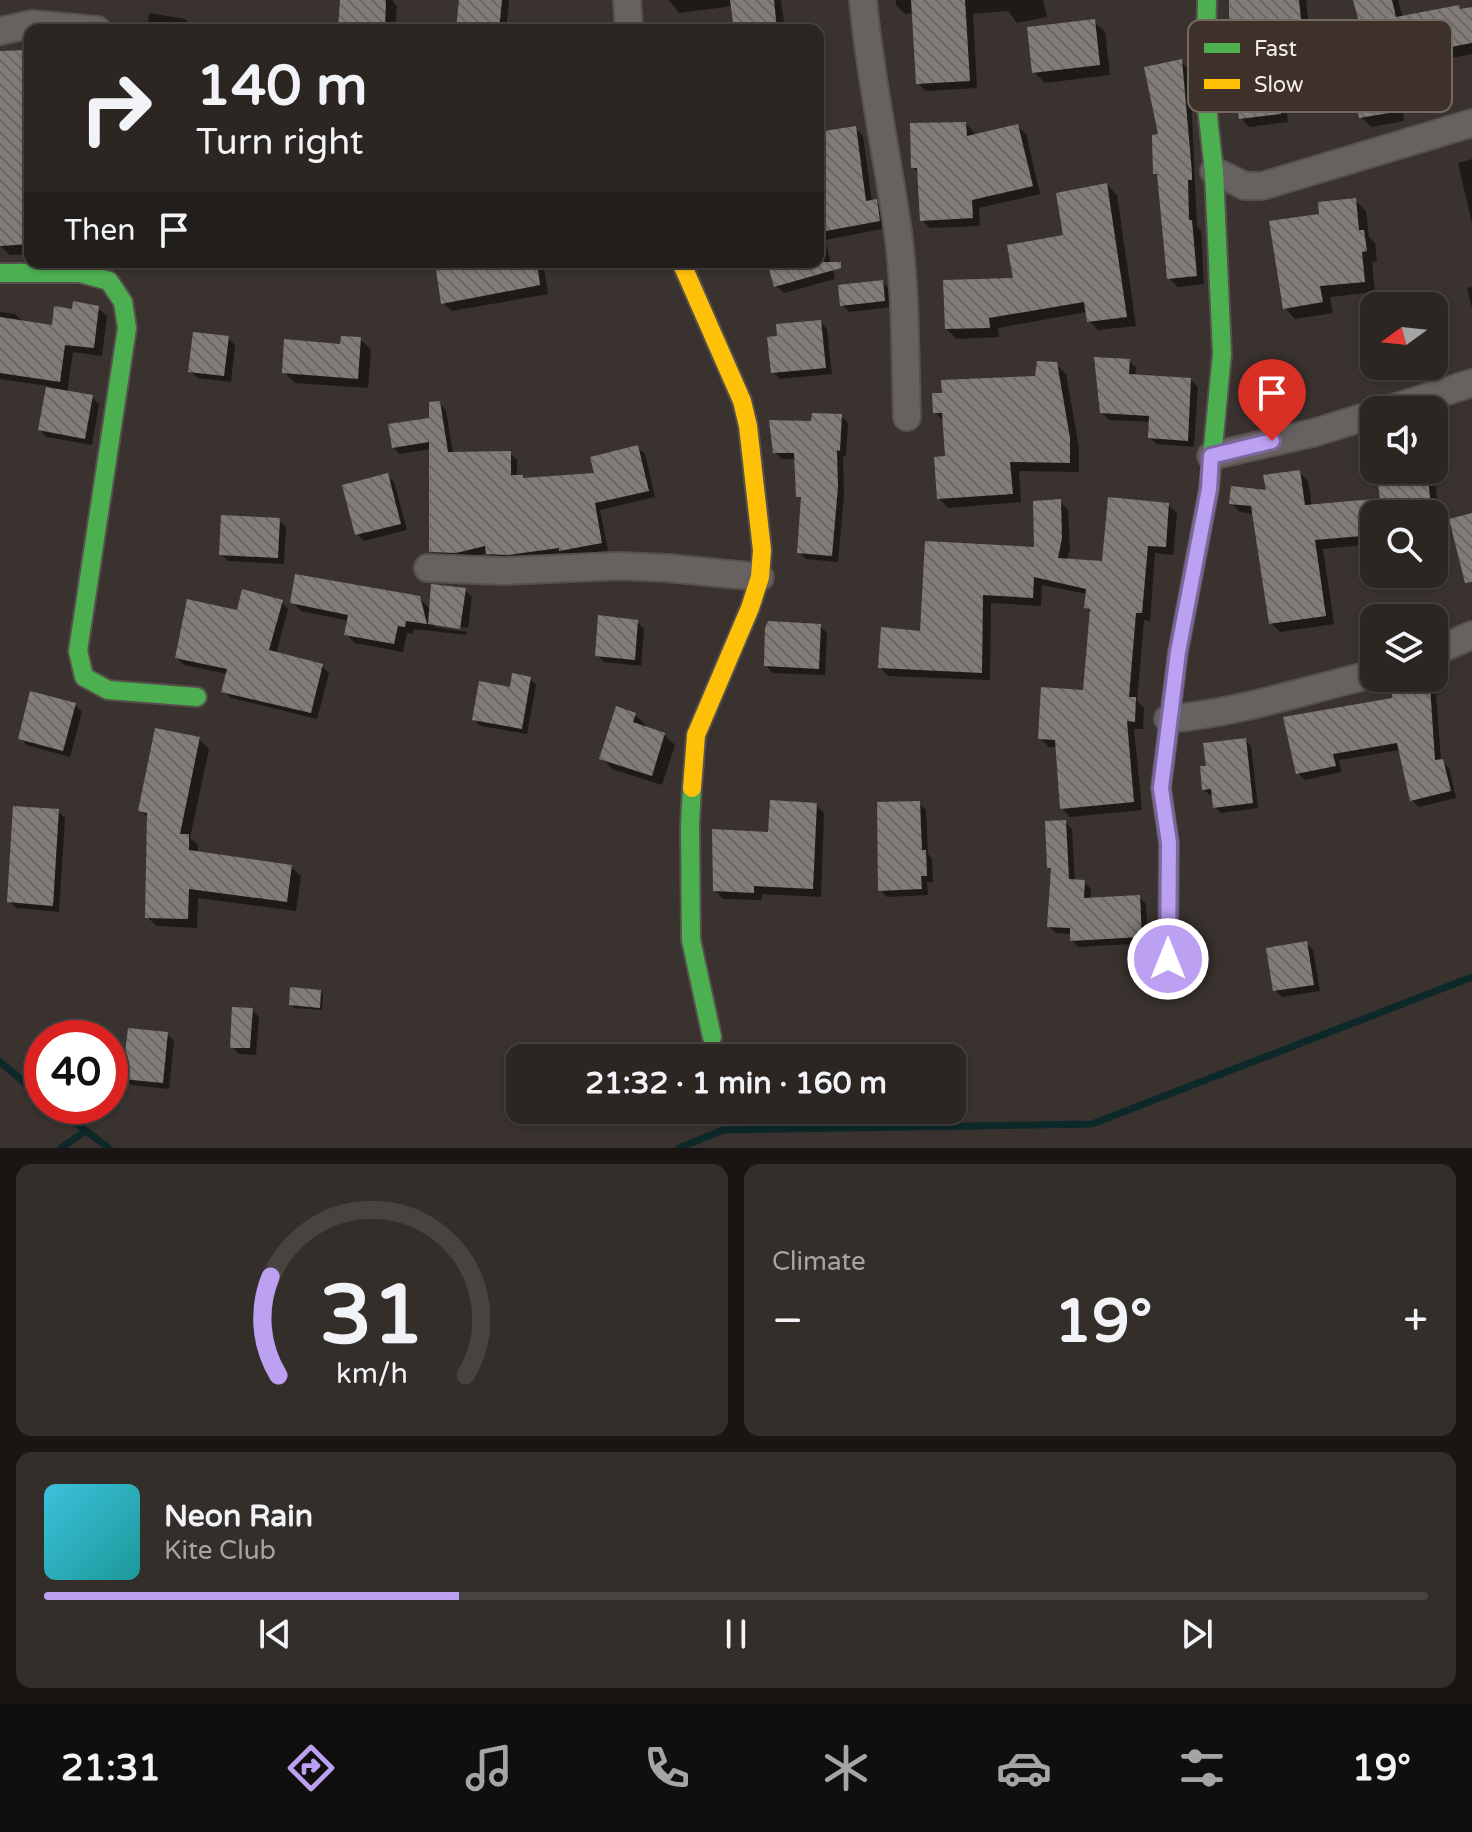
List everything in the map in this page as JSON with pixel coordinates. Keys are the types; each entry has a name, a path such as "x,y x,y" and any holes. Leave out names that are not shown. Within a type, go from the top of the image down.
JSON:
{"street":[{"path":"627,0 628,24"},
{"path":"863,0 868,54 898,234 907,417"},
{"path":"1207,0 1207,20"},
{"path":"0,31 24,26"},
{"path":"1168,988 1169,843 1161,788 1168,719 1209,489 1222,354 1214,171 1208,112"},
{"path":"1214,171 1245,186 1262,186 1472,123"},
{"path":"684,268 742,401 748,426 762,550 760,577 750,608 696,735 690,825 691,940 712,1037"},
{"path":"0,273 80,273 109,281 123,302 127,328 78,651 84,677 108,690 197,697"},
{"path":"1431,396 1472,383"},
{"path":"1211,456 1313,433 1360,418"},
{"path":"428,568 503,571 631,566 760,577"},
{"path":"1448,646 1472,635"},
{"path":"1168,719 1266,703 1360,678"}],"building":[{"path":"340,0 386,0 385,24 338,24"},
{"path":"459,0 502,0 500,24 457,24"},
{"path":"730,0 774,0 776,24 733,24"},
{"path":"911,0 965,0 970,81 916,84"},
{"path":"1229,0 1299,0 1301,20 1229,20"},
{"path":"1353,0 1392,0 1396,17 1459,5 1460,9 1472,7 1472,43 1452,47 1452,20 1358,20"},
{"path":"1095,19 1100,65 1032,73 1027,27"},
{"path":"24,50 24,244 0,246 0,51"},
{"path":"1182,59 1192,173 1192,180 1188,180 1189,220 1192,220 1197,276 1167,279 1157,174 1153,174 1152,135 1158,134 1144,67"},
{"path":"1238,112 1281,112 1281,114 1239,119"},
{"path":"1358,112 1395,112 1359,118"},
{"path":"966,122 967,136 1018,124 1033,186 972,200 973,218 920,221 917,168 911,168 910,123"},
{"path":"856,126 866,201 877,199 880,221 826,231 824,131"},
{"path":"1107,183 1127,317 1087,322 1084,302 989,318 990,328 945,329 943,280 1013,278 1007,245 1063,235 1056,193"},
{"path":"1356,198 1359,230 1364,230 1367,251 1362,252 1365,282 1320,286 1323,302 1283,309 1269,221 1319,214 1318,202"},
{"path":"824,262 841,262 841,268 774,287 769,268 824,268"},
{"path":"436,268 538,268 540,285 441,304"},
{"path":"883,280 885,301 840,306 838,285"},
{"path":"73,301 99,306 94,348 65,345 60,382 0,373 0,317 52,325 54,306 72,309"},
{"path":"821,320 826,368 771,373 767,337 777,336 776,324"},
{"path":"193,332 229,336 224,376 188,372"},
{"path":"341,336 361,337 358,379 282,373 284,339 340,344"},
{"path":"1094,357 1130,359 1129,374 1191,378 1188,441 1148,438 1149,416 1100,413"},
{"path":"1037,361 1057,362 1070,438 1070,463 1010,462 1013,494 937,499 934,457 945,456 942,413 933,413 932,393 942,393 941,380 1035,376"},
{"path":"46,387 93,395 85,439 38,430"},
{"path":"440,401 448,452 511,451 511,475 523,475 523,478 594,473 590,457 638,445 649,491 595,503 602,543 559,551 559,548 508,555 486,554 485,546 456,553 429,552 429,442 392,448 388,424 429,418 429,402"},
{"path":"812,413 842,414 840,451 837,450 838,487 832,556 797,553 801,497 796,497 794,453 773,453 769,420 811,421"},
{"path":"1300,470 1305,505 1360,500 1360,536 1315,540 1326,616 1269,624 1251,506 1229,504 1231,486 1266,490 1263,475"},
{"path":"388,473 401,524 355,535 342,485"},
{"path":"1378,484 1429,484 1430,500 1380,500"},
{"path":"1108,497 1169,503 1166,547 1148,546 1142,613 1136,613 1129,697 1136,697 1135,722 1127,721 1134,802 1060,809 1055,740 1038,739 1041,687 1083,690 1090,609 1084,608 1086,589 1034,577 1033,598 983,595 982,673 878,668 881,627 920,631 925,541 1034,547 1033,501 1061,499 1062,538 1058,558 1102,561"},
{"path":"1472,513 1472,582 1465,583 1449,519"},
{"path":"221,515 280,518 278,558 219,555"},
{"path":"295,574 420,596 427,624 406,621 405,627 398,626 394,644 344,635 348,615 290,603"},
{"path":"431,584 466,588 460,629 428,624"},
{"path":"242,589 283,600 269,650 323,664 311,713 221,692 227,669 175,658 187,599 237,610"},
{"path":"598,615 638,620 635,660 595,656"},
{"path":"768,621 821,624 819,669 764,666"},
{"path":"512,673 531,677 522,729 472,720 479,681 510,687"},
{"path":"30,691 76,703 63,751 18,739"},
{"path":"1391,692 1430,692 1435,760 1443,759 1451,791 1410,801 1397,743 1333,754 1336,766 1296,774 1283,717 1392,698"},
{"path":"616,706 636,713 633,722 665,733 652,776 599,759"},
{"path":"155,728 200,737 180,834 189,834 189,850 292,865 287,902 189,889 188,919 145,918 147,813 138,811"},
{"path":"1246,738 1253,803 1213,808 1211,789 1202,790 1200,766 1206,766 1203,743"},
{"path":"770,800 817,803 813,889 754,886 754,893 713,891 712,829 768,832"},
{"path":"920,801 922,850 926,850 927,876 921,876 922,889 878,891 877,802"},
{"path":"13,806 59,809 53,906 7,902"},
{"path":"1066,820 1069,879 1085,880 1084,898 1140,895 1142,937 1070,941 1070,928 1047,927 1051,868 1047,868 1045,821"},
{"path":"1307,941 1314,985 1273,991 1266,948"},
{"path":"290,987 321,990 320,1008 289,1005"},
{"path":"232,1007 253,1008 250,1048 230,1048"},
{"path":"128,1028 168,1032 163,1083 128,1080"}],"waterway":[{"path":"679,1148 723,1130 1092,1124 1472,977"},
{"path":"0,1062 24,1082"},
{"path":"77,1124 109,1148"},
{"path":"61,1148 84,1132"}],"traffic: fast":[{"path":"1207,0 1207,20"},
{"path":"1168,988 1169,843 1161,788 1178,652 1209,489 1222,354 1214,171 1208,112"},
{"path":"0,273 80,273 109,281 123,302 127,328 78,651 84,677 108,690 197,697"},
{"path":"692,788 691,940 712,1037"}],"traffic: slow":[{"path":"684,268 742,401 748,426 762,550 760,577 750,608 696,735 692,788"}],"route":[{"path":"1168,959 1169,843 1161,788 1178,652 1209,489 1211,456 1272,441"}]}
